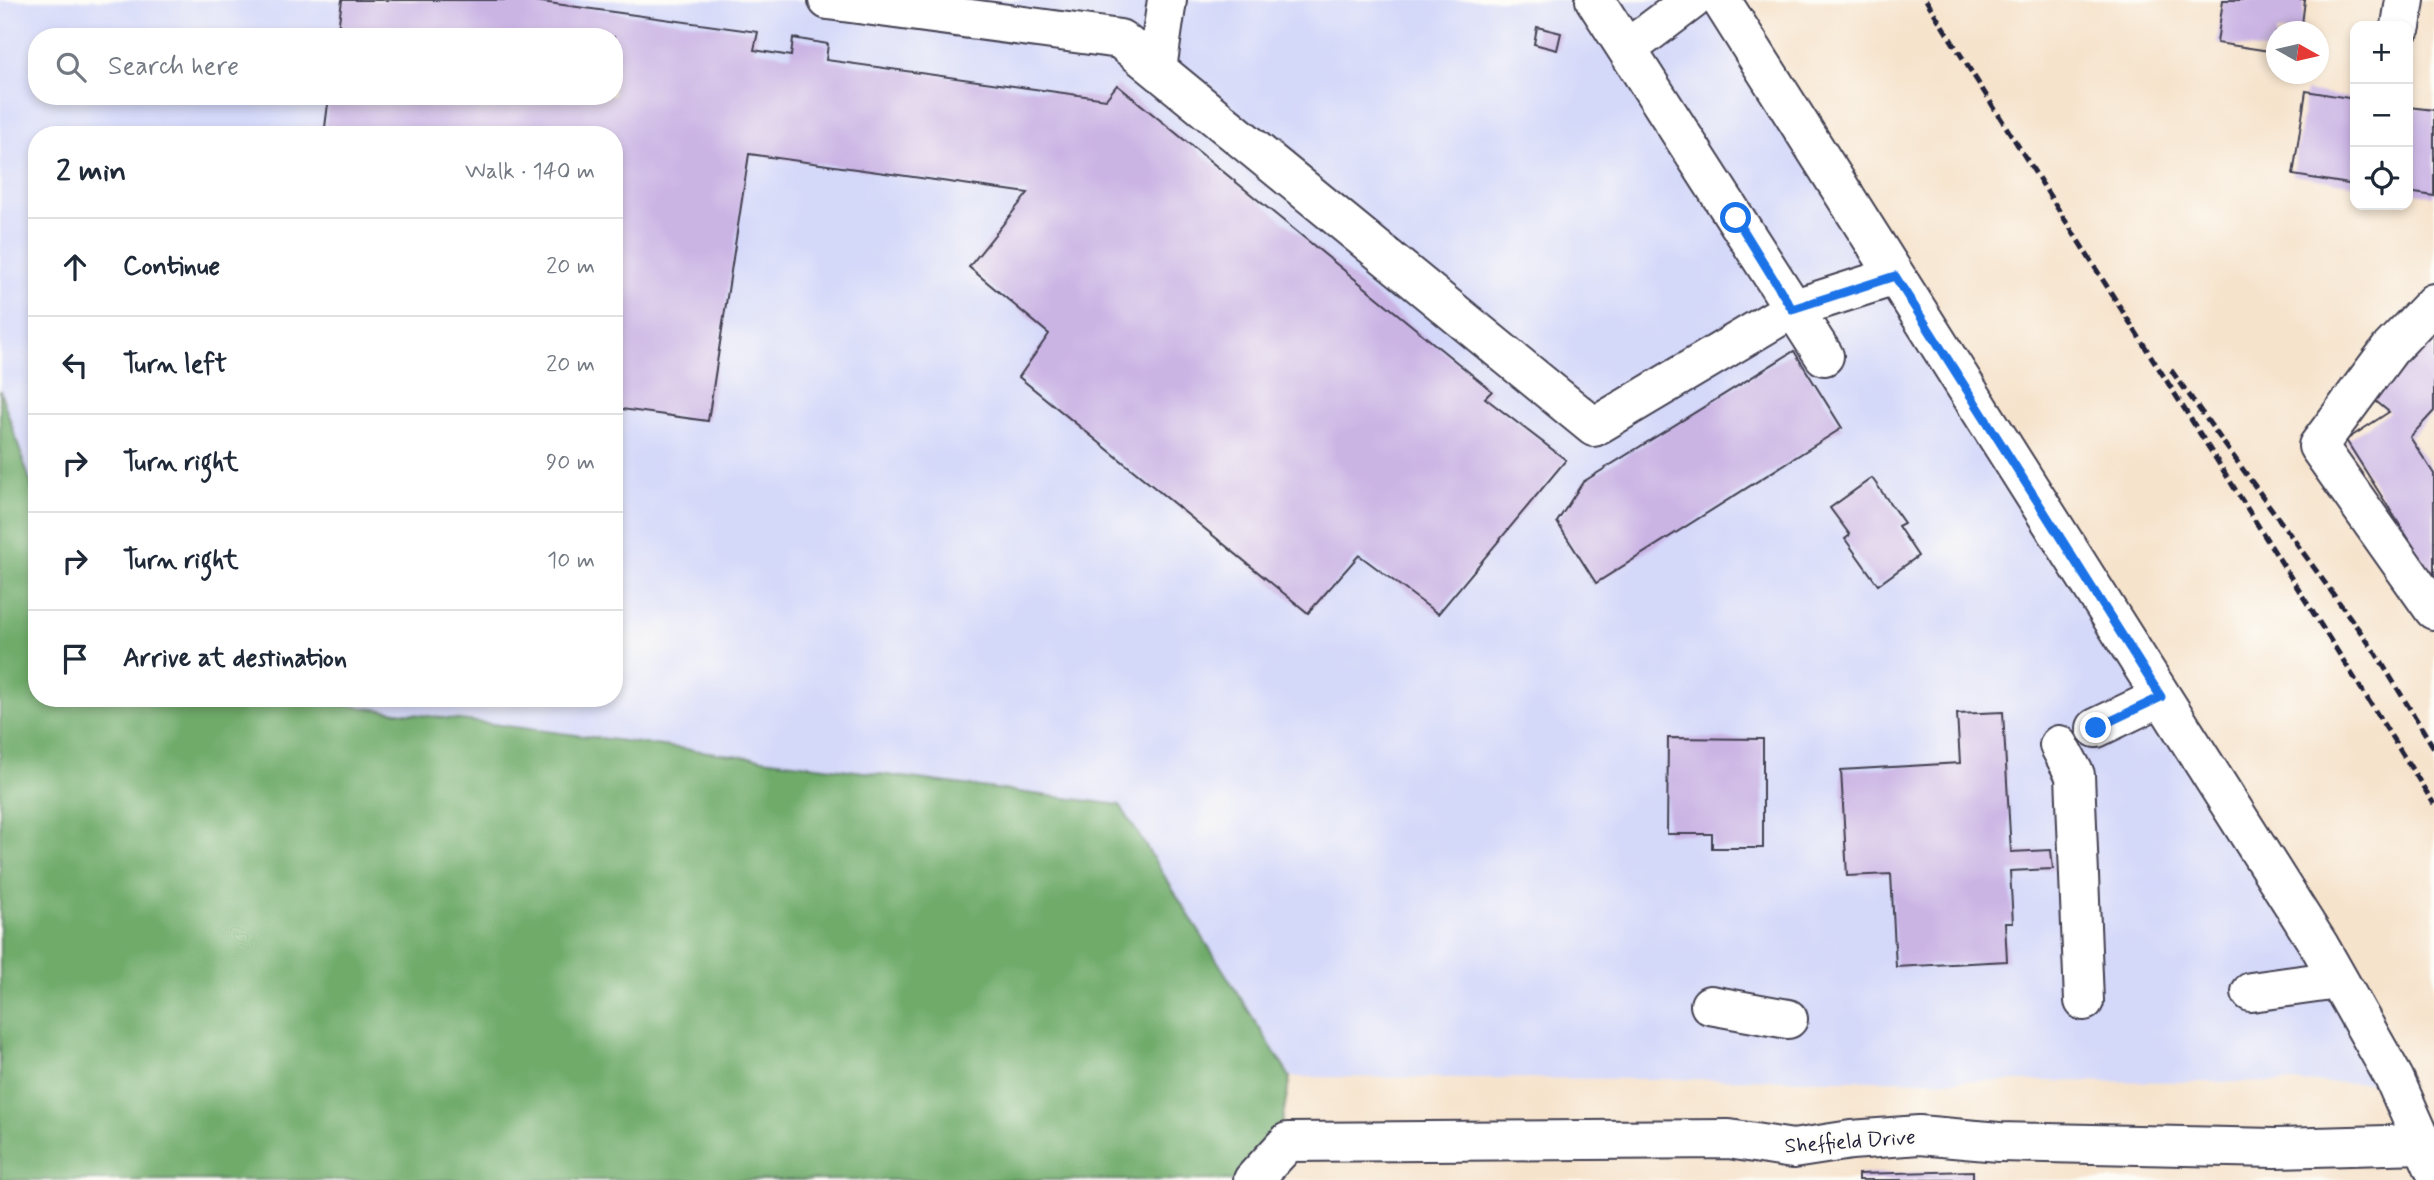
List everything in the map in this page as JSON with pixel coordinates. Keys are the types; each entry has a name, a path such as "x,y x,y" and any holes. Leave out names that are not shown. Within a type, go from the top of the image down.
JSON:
{"main road":[{"path":"828,0 1120,39 1594,427 1792,309 1895,276"},
{"path":"1157,69 1167,0"},
{"path":"1595,0 1792,309 1825,356"},
{"path":"1626,49 1692,0"},
{"path":"1721,0 2338,980 2394,1078 2429,1156"},
{"path":"2402,21 2405,0"},
{"path":"2434,303 2390,349 2318,446 2434,610"},
{"path":"2096,728 2161,697"},
{"path":"2059,745 2075,775 2084,1001"},
{"path":"2252,992 2338,980"},
{"path":"1710,1005 1788,1019"},
{"name":"Sheffield Drive","path":"1253,1180 1288,1142 1729,1139 1793,1149 1851,1140 1919,1135 1998,1142 2429,1156"}],"shaded area":[{"path":"0,0 1731,0 2398,1083 1290,1077 1120,805 360,707 623,707 623,126 28,126 28,475 0,390"}],"green space":[{"path":"0,390 28,475 28,707 360,707 1120,805 1290,1077 1272,1180 0,1180"}],"building":[{"path":"342,0 527,0 758,32 754,50 791,56 793,38 828,44 826,60 1106,99 1117,85 1492,391 1485,398 1566,460 1438,614 1359,555 1308,613 1019,377 1049,334 969,267 1028,193 749,154 708,421 623,409 623,126 325,126 328,105 623,105 623,28 338,28"},
{"path":"2223,0 2305,0 2302,21 2266,21 2266,50 2217,43"},
{"path":"1537,27 1561,33 1557,50 1534,44"},
{"path":"2306,91 2350,98 2350,184 2293,175"},
{"path":"2413,108 2434,110 2434,196 2413,193"},
{"path":"2434,329 2434,411 2410,437 2434,474 2434,579 2346,440 2389,412 2372,398"},
{"path":"1794,351 1842,428 1596,583 1557,522 1583,482"},
{"path":"1872,478 1904,523 1898,526 1918,556 1878,585 1845,539 1850,535 1830,508"},
{"path":"2003,712 2011,852 2051,850 2053,869 2010,871 2013,923 2005,923 2007,961 1896,967 1891,874 1847,876 1841,770 1960,763 1957,714"},
{"path":"1668,738 1763,739 1763,848 1712,848 1712,834 1667,834"},
{"path":"1973,1171 1973,1180 1858,1180 1858,1174"}],"railway":[{"path":"1926,0 2434,804"},
{"path":"2171,370 2375,652 2434,748"}],"route":[{"path":"1736,218 1792,309 1895,276 2161,697 2096,728"}]}
